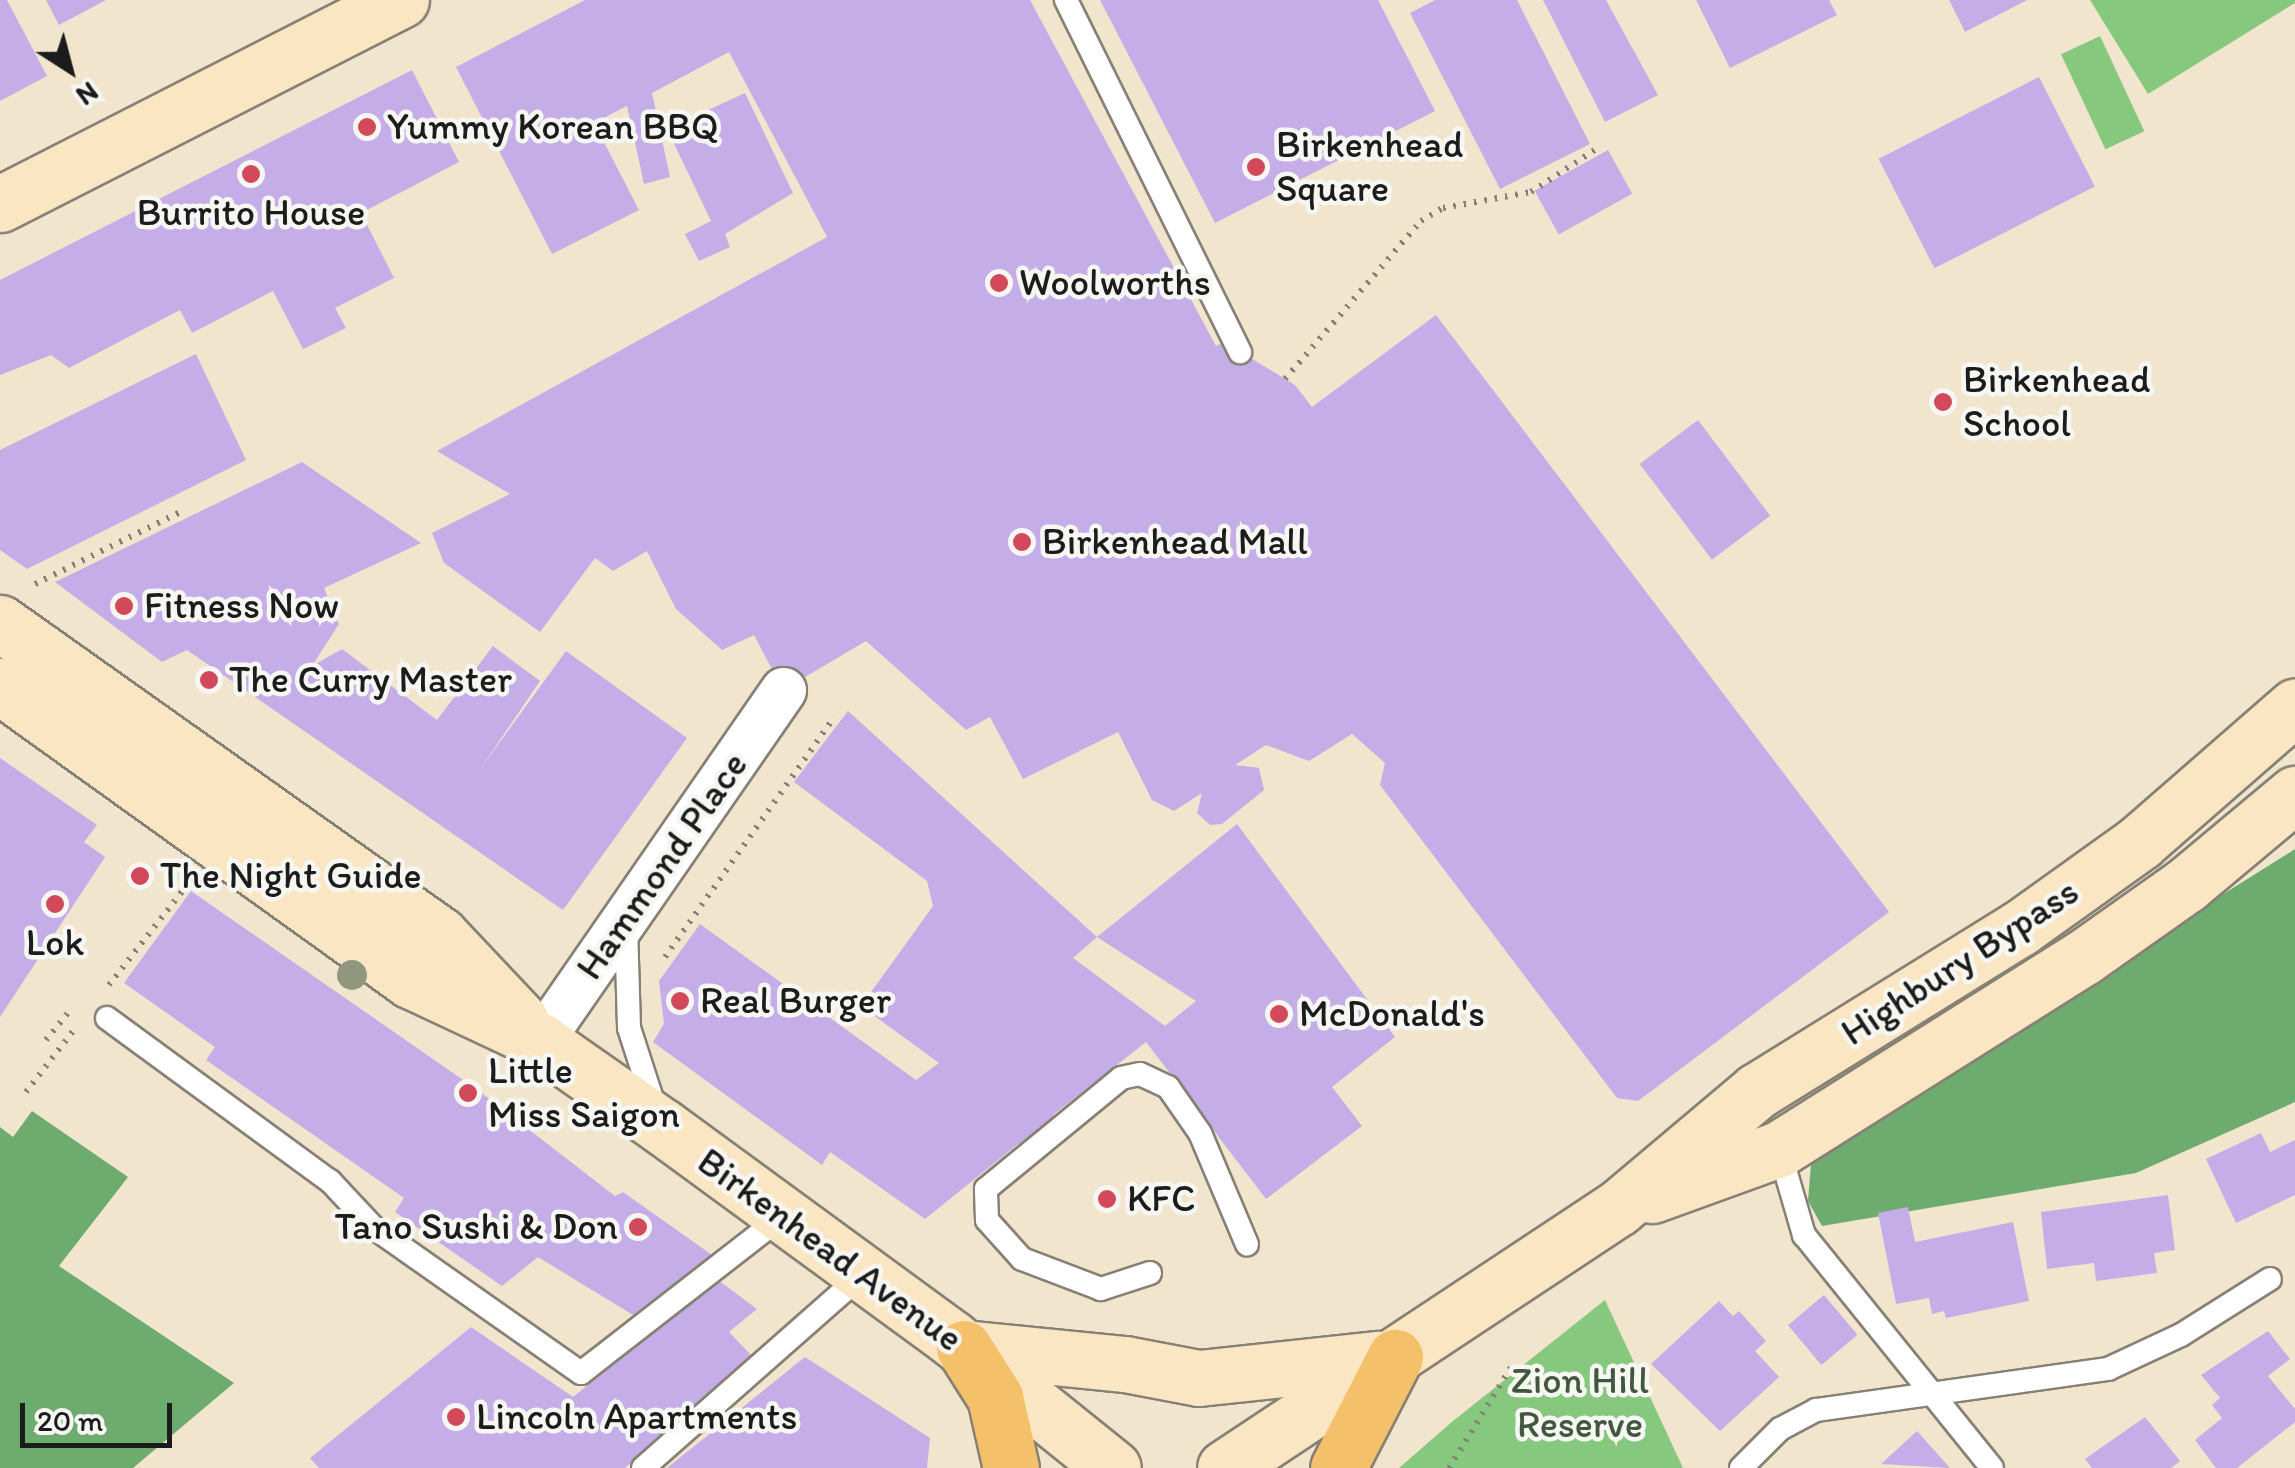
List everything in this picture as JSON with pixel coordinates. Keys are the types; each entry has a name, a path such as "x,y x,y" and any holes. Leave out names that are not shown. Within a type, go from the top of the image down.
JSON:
{"main road":[{"path":"0,204 401,0"},
{"name":"Birkenhead Avenue","path":"12,606 440,934 540,1042"},
{"name":"Birkenhead Avenue","path":"0,686 410,980 540,1042 662,1127 964,1348 1113,1468"},
{"name":"Highbury Bypass","path":"1226,1468 1618,1208 1757,1092 2020,928 2140,842 2295,707"},
{"name":"Highbury Bypass","path":"1618,1208 1779,1149 2084,957 2186,885 2295,794"},
{"path":"964,1348 1125,1364 1199,1378 1395,1356"},
{"path":"964,1348 995,1396 1011,1468"},
{"path":"1338,1468 1395,1356"}],"street":[{"name":"Hammond Place","path":"540,1042 626,923 783,690"}],"lane":[{"path":"1066,0 1240,352"},
{"path":"626,923 631,1038 662,1127"},
{"path":"107,1018 330,1181 374,1227 582,1373 783,1216"},
{"path":"1150,1273 1101,1290 1022,1258 987,1220 986,1189 1121,1078 1140,1074 1168,1088 1200,1133 1248,1244"},
{"path":"1779,1149 1804,1235 1992,1468"},
{"path":"643,1468 863,1274"},
{"path":"1741,1468 1780,1429 1816,1410 2108,1369 2181,1335 2270,1279"}],"path":[{"path":"1285,379 1421,221 1443,208 1531,192 1599,148"},
{"path":"12,606 184,510"},
{"path":"653,975 834,717"},
{"path":"173,903 191,880"},
{"path":"46,1040 70,1009"},
{"path":"1449,1468 1513,1364"}],"green space":[{"path":"2090,0 2295,0 2295,3 2148,94"},
{"path":"2100,36 2144,131 2105,149 2061,54"},
{"path":"2295,849 2295,1102 2136,1173 1822,1226 1808,1201 1812,1152"},
{"path":"32,1111 128,1177 59,1266 234,1383 133,1468 0,1468 0,1127 13,1137"},
{"name":"Zion Hill Reserve","path":"1605,1300 1683,1468 1399,1468 1453,1421"}],"building":[{"path":"0,0 7,0 47,76 0,101"},
{"path":"46,0 106,0 59,25"},
{"name":"Birkenhead Mall","path":"585,0 1030,0 1216,346 1224,342 1295,385 1312,407 1436,315 1889,912 1638,1101 1617,1098 1380,785 1385,763 1352,734 1309,761 1266,745 1235,765 1259,768 1264,790 1222,824 1210,825 1197,813 1202,793 1174,811 1152,800 1118,732 1023,779 990,717 966,730 866,641 783,690 754,635 722,650 676,609 647,551 613,571 595,558 540,632 444,563 432,533 510,494 437,451 827,237 729,52 652,93 670,177 644,184 627,106 594,123 639,210 552,254 456,67"},
{"name":"Birkenhead Square","path":"1100,0 1378,0 1435,111 1215,223"},
{"path":"1435,0 1517,0 1590,144 1500,189 1410,13"},
{"path":"1543,0 1606,0 1658,95 1605,122"},
{"path":"1696,0 1829,0 1837,15 1730,68"},
{"path":"1949,0 2027,0 1965,32"},
{"path":"412,70 459,162 361,213 394,278 335,308 346,328 303,349 273,291 192,333 180,310 69,368 51,355 0,375 0,280"},
{"path":"2039,77 2095,187 1934,268 1879,159"},
{"path":"745,93 793,193 725,234 730,247 699,261 685,234 711,221 667,129"},
{"path":"1608,150 1632,194 1559,234 1535,191"},
{"path":"196,354 246,460 27,569 0,550 0,450"},
{"path":"1698,420 1770,516 1712,560 1640,464"},
{"path":"302,462 421,543 324,588 339,624 312,666 342,649 437,720 493,646 540,681 481,768 566,651 687,738 563,910 187,650 162,662 55,582"},
{"path":"848,711 1097,937 1237,824 1395,1037 1332,1087 1362,1126 1266,1199 1146,1042 1053,1115 1068,1133 1032,1162 1018,1144 925,1219 830,1152 822,1165 653,1042 664,1024 659,981 700,924 916,1080 939,1063 861,1006 933,906 927,881 794,782","holes":["1097,937 1196,1001 1165,1026 1073,958"]},
{"path":"0,758 97,825 84,842 105,857 0,1017"},
{"path":"191,891 479,1091 615,1196 623,1192 712,1255 633,1315 538,1257 502,1286 395,1212 404,1198 206,1060 215,1047 124,983"},
{"path":"2261,1133 2270,1152 2295,1140 2295,1195 2236,1223 2206,1159"},
{"path":"2168,1195 2175,1250 2154,1253 2157,1273 2096,1281 2094,1263 2047,1269 2041,1212"},
{"path":"1908,1207 1915,1242 2013,1222 2029,1301 1946,1318 1944,1311 1932,1314 1929,1298 1896,1304 1878,1213"},
{"path":"718,1280 757,1309 729,1332 752,1356 625,1468 319,1468 310,1458 471,1327 573,1397"},
{"path":"1824,1295 1857,1335 1821,1365 1788,1325"},
{"path":"1719,1301 1733,1316 1739,1311 1766,1341 1755,1351 1779,1377 1720,1431 1651,1364"},
{"path":"2268,1331 2290,1359 2268,1376 2295,1409 2295,1422 2237,1468 2216,1468 2195,1440 2222,1418 2212,1405 2220,1398 2201,1375"},
{"path":"805,1357 930,1438 927,1468 667,1468"},
{"path":"2145,1417 2180,1461 2171,1468 2092,1468 2085,1459"},
{"path":"1917,1431 1950,1468 1881,1464"}],"place":[{"name":"Yummy Korean BBQ","path":"367,127"},
{"name":"Birkenhead Square","path":"1256,167"},
{"name":"Burrito House","path":"251,174"},
{"name":"Woolworths","path":"999,283"},
{"name":"Birkenhead School","path":"1943,402"},
{"name":"Birkenhead Mall","path":"1022,542"},
{"name":"Fitness Now","path":"124,606"},
{"name":"The Curry Master","path":"209,680"},
{"name":"The Night Guide","path":"140,876"},
{"name":"Lok","path":"55,904"},
{"name":"Real Burger","path":"680,1001"},
{"name":"McDonald's","path":"1279,1014"},
{"name":"Little Miss Saigon","path":"468,1093"},
{"name":"KFC","path":"1107,1199"},
{"name":"Tano Sushi & Don","path":"638,1227"},
{"name":"Lincoln Apartments","path":"456,1417"}]}
